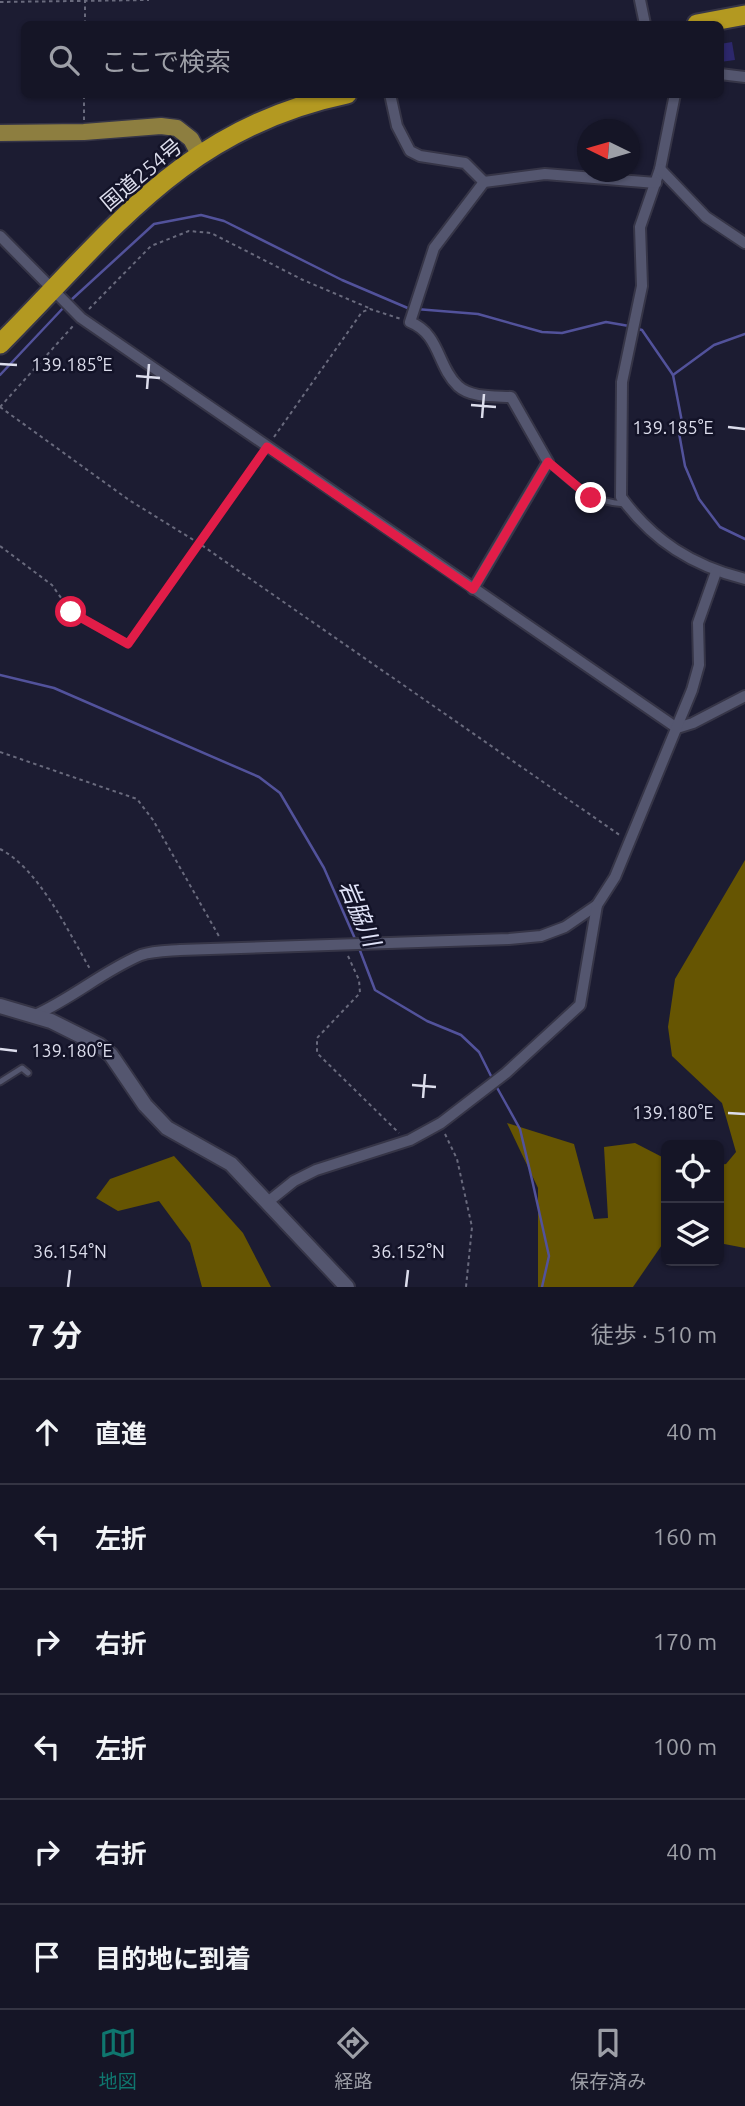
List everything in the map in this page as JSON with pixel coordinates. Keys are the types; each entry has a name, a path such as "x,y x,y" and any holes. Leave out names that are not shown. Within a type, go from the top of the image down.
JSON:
{"highway":[{"path":"713,21 745,15"},
{"name":"国道254号","path":"0,344 147,193 199,154 280,114 334,98"}],"main road":[{"path":"0,133 84,132 161,126 177,128 191,139 199,154"}],"street":[{"path":"640,0 644,21"},
{"path":"724,74 745,77"},
{"path":"391,98 397,126 410,150 421,156 465,163 484,182"},
{"path":"674,98 660,169 640,227 642,286 622,383 621,497 652,534 676,553 716,572 745,579"},
{"path":"660,169 706,217 745,243"},
{"path":"473,589 548,462 511,397 478,395 458,386 424,327 411,322 434,248 484,182 545,174 656,183"},
{"path":"0,236 81,317 677,728"},
{"path":"36,1015 68,1001 96,979 144,954 226,948 343,946 541,936 565,927 597,905 615,877 677,728 699,665 698,623 716,572"},
{"path":"677,728 693,723 745,696"},
{"path":"269,1201 294,1181 316,1170 408,1140 441,1123 506,1073 580,1004 597,905"},
{"path":"0,1006 36,1015 99,1045 111,1055 145,1105 167,1128 231,1164 269,1201 347,1287"}],"lane":[{"path":"548,462 591,498 605,503 626,505"},
{"path":"0,1082 22,1068 28,1073"}],"path":[{"path":"85,0 85,21"},
{"path":"0,2 149,0"},
{"path":"84,98 84,132"},
{"path":"411,322 370,309 303,280 211,233 189,231 151,246 81,317 0,407 129,500 200,544 629,841"},
{"path":"0,546 52,585 71,612 128,644 355,321 362,312 370,309"},
{"path":"0,752 137,799 153,820 226,948"},
{"path":"0,849 17,858 51,903 96,979"},
{"path":"343,946 359,980 360,993 317,1038 317,1053 408,1140"},
{"path":"441,1123 457,1159 472,1227 466,1287"}],"shaded area":[{"path":"745,860 745,1248 724,1244 724,1164 736,1152 722,1103 672,1056 668,1027 675,979"},
{"path":"507,1123 574,1144 594,1219 608,1218 604,1147 635,1143 661,1156 661,1246 633,1287 538,1287 538,1188"},
{"path":"174,1156 243,1233 271,1287 202,1287 190,1243 159,1201 118,1211 96,1198 110,1179"}],"building":[{"path":"732,42 735,60 724,61 724,43"}],"waterway":[{"path":"70,301 154,224 201,215 224,221 342,280 410,309"},
{"path":"0,375 65,306"},
{"path":"416,309 478,314 542,332 562,333 606,322 629,326"},
{"path":"635,328 642,330 673,375 682,422 679,433 685,466 699,499 720,527 745,539"},
{"path":"673,375 714,345 745,334"},
{"name":"岩脇川","path":"0,675 54,688 259,777 280,793 324,868 356,941"},
{"name":"岩脇川","path":"359,948 375,990 427,1021 461,1035 479,1052 492,1078"},
{"name":"岩脇川","path":"495,1084 520,1129 533,1184 549,1256 542,1287"}],"route":[{"path":"71,612 128,644 267,447 473,589 548,462 591,498"}]}
